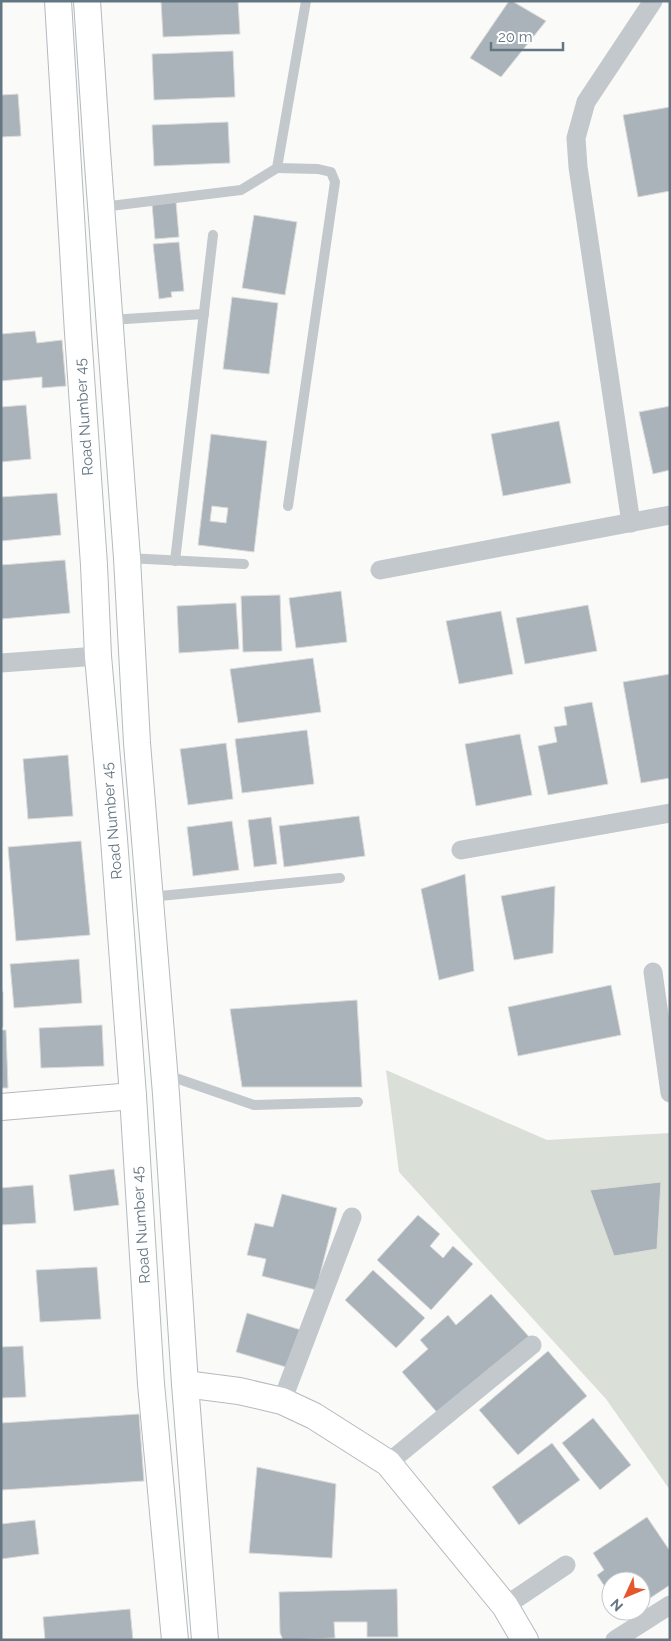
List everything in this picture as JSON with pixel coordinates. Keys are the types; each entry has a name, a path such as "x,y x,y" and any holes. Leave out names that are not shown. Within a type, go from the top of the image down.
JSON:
{"main road":[{"name":"Road Number 45","path":"58,1 98,656 133,1096 151,1384 175,1640"},
{"name":"Road Number 45","path":"87,1 127,558 137,743 164,1074 205,1640"},
{"path":"1,1106 133,1096"},
{"path":"185,1384 239,1391 282,1401 314,1416 388,1462 506,1606 525,1640"}],"street":[{"path":"631,523 580,177 576,138 586,102 653,1"},
{"path":"380,570 670,515"},
{"path":"1,663 98,656"},
{"path":"461,850 670,813"},
{"path":"653,972 670,1093"},
{"path":"282,1401 352,1217"},
{"path":"388,1462 532,1345"},
{"path":"506,1606 566,1565"},
{"path":"615,1640 670,1605"}],"lane":[{"path":"277,168 306,1"},
{"path":"101,208 241,190 277,168 318,169 331,172 335,182 288,506"},
{"path":"175,561 213,235"},
{"path":"109,320 204,314"},
{"path":"127,558 244,564"},
{"path":"150,897 340,878"},
{"path":"164,1074 254,1106 358,1102"}],"shaded area":[{"path":"386,1070 547,1140 670,1133 670,1490 606,1399 399,1172"}],"building":[{"path":"161,1 238,1 240,34 163,37"},
{"path":"509,1 546,21 501,77 470,58"},
{"path":"233,51 235,97 154,100 152,54"},
{"path":"18,94 21,136 1,137 1,95"},
{"path":"670,107 670,191 638,197 623,115"},
{"path":"228,122 230,163 154,166 152,125"},
{"path":"176,202 179,237 155,239 152,204"},
{"path":"254,215 297,222 285,295 242,288"},
{"path":"179,242 184,291 171,292 172,297 159,299 153,244"},
{"path":"232,297 278,303 269,374 223,369"},
{"path":"35,331 37,343 62,340 66,386 42,388 42,377 1,381 1,334"},
{"path":"26,405 31,459 1,462 1,407"},
{"path":"670,406 670,470 653,474 639,412"},
{"path":"559,421 571,483 503,496 491,434"},
{"path":"211,434 267,441 254,552 198,545","holes":["212,506 228,508 226,523 210,521"]},
{"path":"57,493 61,535 1,541 1,497"},
{"path":"65,560 70,613 1,619 1,565"},
{"path":"341,591 347,642 296,648 289,598"},
{"path":"280,595 282,651 243,652 241,596"},
{"path":"236,603 239,649 179,653 177,606"},
{"path":"588,605 597,651 525,664 516,618"},
{"path":"501,611 513,674 459,684 446,621"},
{"path":"313,658 321,712 238,723 230,669"},
{"path":"670,674 670,778 641,783 623,682"},
{"path":"592,702 608,784 548,795 538,746 557,742 554,727 567,725 564,707"},
{"path":"307,730 314,784 242,793 235,739"},
{"path":"520,734 532,795 476,806 465,744"},
{"path":"226,743 233,799 188,805 180,749"},
{"path":"68,755 73,816 28,819 23,759"},
{"path":"359,816 365,856 284,867 279,826"},
{"path":"271,817 277,864 254,867 248,820"},
{"path":"232,821 239,870 193,876 187,827"},
{"path":"81,841 90,935 16,941 8,847"},
{"path":"465,874 474,971 439,980 421,889"},
{"path":"555,886 553,953 514,960 501,896"},
{"path":"79,959 82,1003 14,1008 10,964"},
{"path":"611,985 621,1035 518,1056 508,1007"},
{"path":"1,992 3,992 3,1027 1,1027"},
{"path":"357,1000 362,1087 242,1087 230,1009"},
{"path":"102,1025 104,1066 41,1068 39,1028"},
{"path":"1,1030 6,1030 8,1088 1,1088"},
{"path":"114,1169 119,1205 74,1211 69,1175"},
{"path":"661,1182 657,1249 614,1256 590,1190"},
{"path":"33,1185 36,1223 1,1225 1,1188"},
{"path":"282,1194 337,1208 316,1290 262,1276 266,1259 247,1255 255,1223 273,1227"},
{"path":"418,1215 440,1234 430,1246 443,1258 453,1246 473,1264 431,1310 377,1260"},
{"path":"97,1267 101,1319 40,1322 36,1270"},
{"path":"373,1270 425,1318 396,1348 345,1300"},
{"path":"491,1294 531,1339 441,1417 402,1372 428,1349 420,1340 448,1315 456,1325"},
{"path":"247,1313 301,1330 289,1368 236,1352"},
{"path":"23,1346 26,1397 1,1398 1,1347"},
{"path":"548,1351 587,1396 518,1455 479,1410"},
{"path":"139,1414 144,1481 1,1490 1,1423"},
{"path":"593,1418 631,1465 600,1490 562,1443"},
{"path":"552,1443 580,1480 519,1525 492,1487"},
{"path":"257,1467 336,1484 332,1558 249,1553"},
{"path":"647,1517 670,1551 670,1585 651,1597 651,1571 603,1571 604,1570 593,1553"},
{"path":"35,1520 39,1554 1,1559 1,1524"},
{"path":"601,1572 601,1581 597,1575"},
{"path":"397,1589 398,1637 367,1637 367,1622 334,1622 335,1638 283,1640 280,1633 279,1592"},
{"path":"130,1609 133,1640 45,1640 43,1617"}]}
